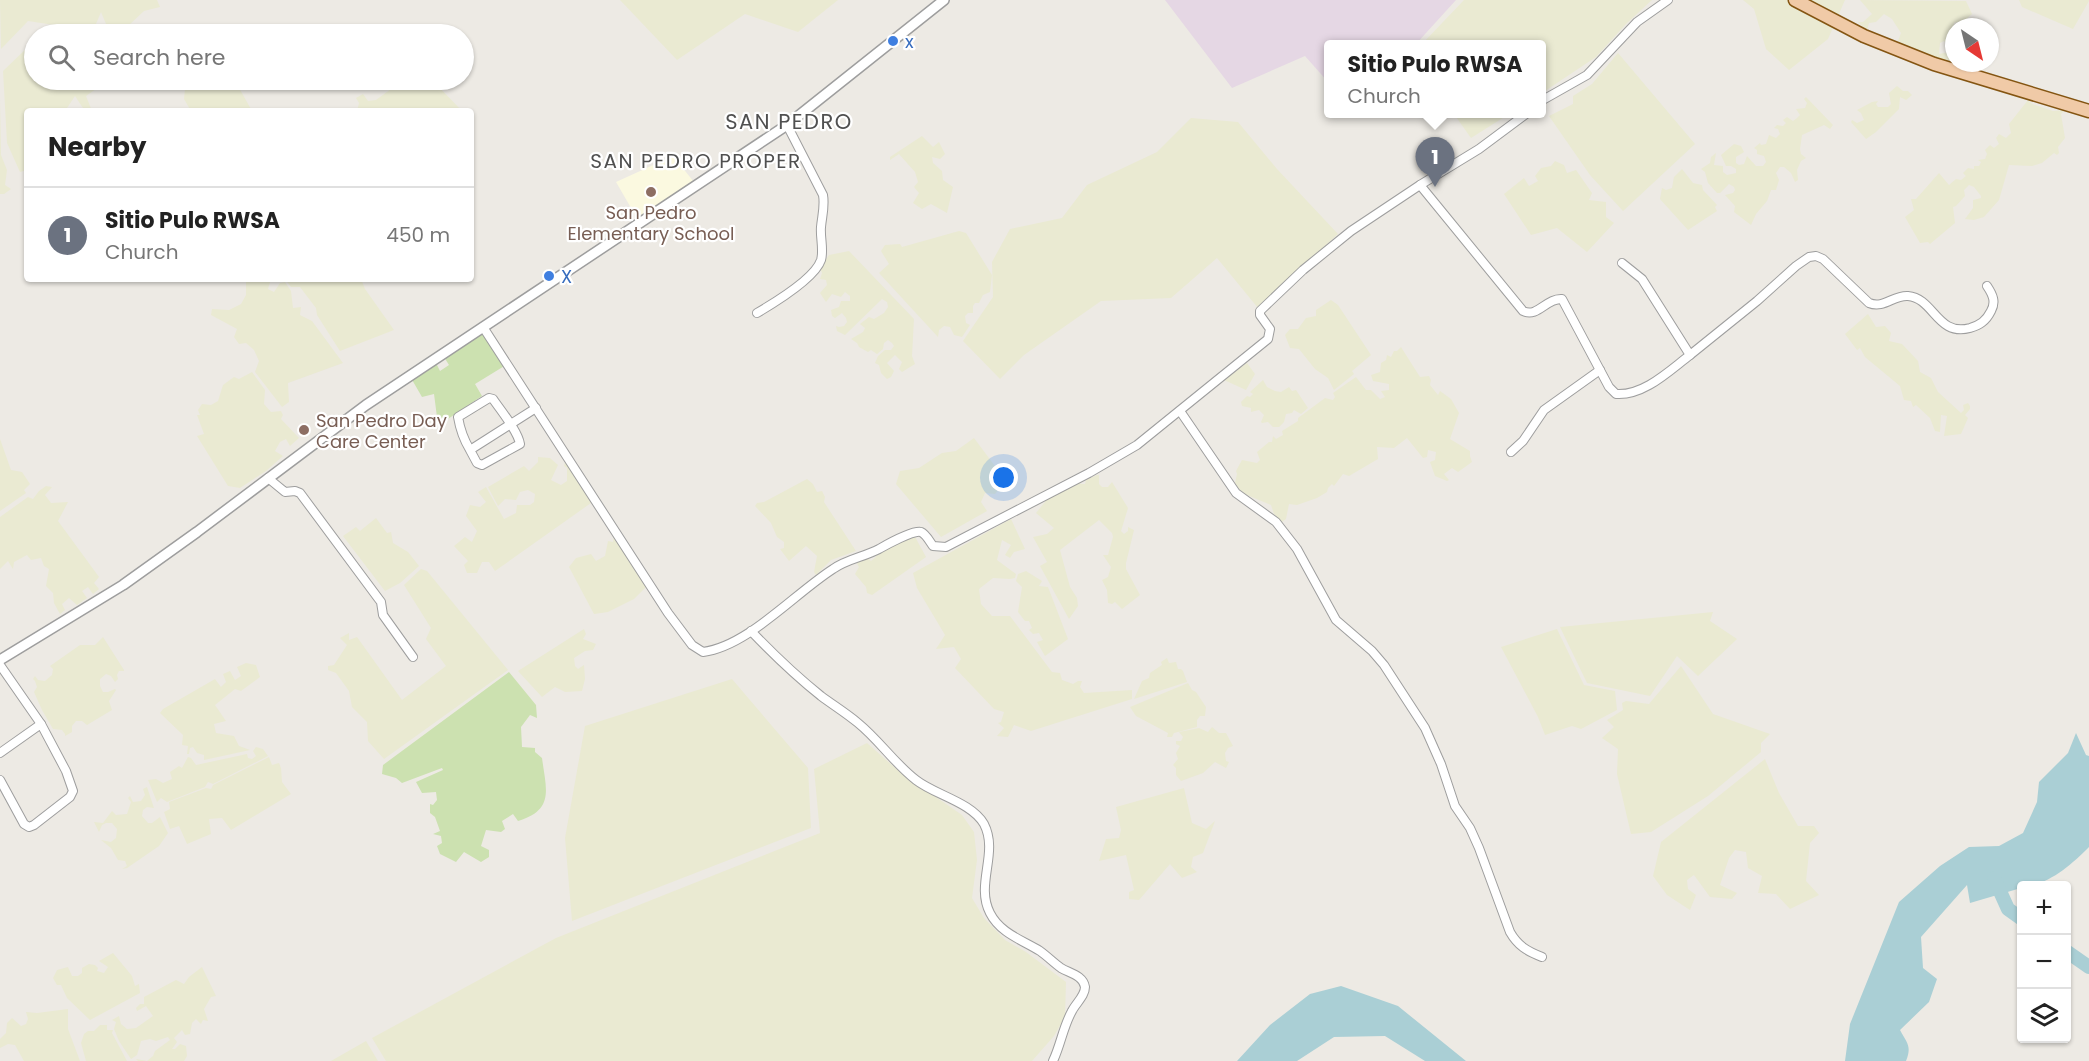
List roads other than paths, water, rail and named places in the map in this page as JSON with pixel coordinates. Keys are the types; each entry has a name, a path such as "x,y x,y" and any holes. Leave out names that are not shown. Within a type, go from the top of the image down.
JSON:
{"main road":[{"path":"1795,0 1864,36 1934,64 2089,111"}],"street":[{"path":"0,660 123,585 366,405 787,125 944,0"},
{"path":"1546,99 1587,75 1637,22 1668,0"},
{"path":"483,327 668,613 692,645 703,652 718,650 751,631 847,560 872,552 916,532 924,534 933,546 946,547 1089,473 1137,445 1268,339 1269,329 1260,311 1302,270 1351,231 1479,149 1521,118"},
{"path":"758,313 815,270 822,255 821,233 825,204 787,125"},
{"path":"1420,185 1523,311 1530,314 1554,299 1562,299 1608,387 1616,394 1624,395 1651,383 1690,355 1809,256 1823,259 1869,303 1876,306 1896,297 1917,298 1945,325 1956,330 1978,326 1987,318 1994,305 1994,297 1987,286"},
{"path":"1622,263 1642,279 1690,355"},
{"path":"1511,452 1523,441 1544,410 1600,370"},
{"path":"489,398 493,399 520,440 520,444 482,465 477,463 470,450 463,438 458,417 489,398"},
{"path":"470,450 536,408"},
{"path":"1180,411 1236,493 1276,522 1297,549 1336,621 1384,664 1425,728 1441,764 1455,806 1470,828 1479,848 1510,932 1517,944 1530,953 1542,957"},
{"path":"268,478 285,492 300,493 381,602 383,615 413,657"},
{"path":"751,631 785,666 858,723 911,777 924,787 975,814 983,823 989,843 990,857 985,897 990,914 1001,928 1041,951 1062,968 1081,979 1085,986 1084,993 1065,1026 1053,1061"},
{"path":"0,665 41,724 72,784 73,791 70,797 29,827 24,824 0,780"},
{"path":"0,753 41,724"}],"water":[{"path":"2076,733 2086,755 2089,756 2089,847 2067,867 2050,878 2043,881 2017,881 2017,889 1970,903 1967,885 1921,937 1923,968 1937,979 1929,1002 1900,1030 1909,1048 1906,1061 1845,1061 1850,1024 1899,902 1940,866 1969,847 1999,846 2023,833 2037,802 2039,782 2068,753"},
{"path":"1341,986 1398,1006 1466,1061 1425,1061 1385,1036 1334,1037 1297,1061 1237,1061 1270,1025 1310,994"}],"waterway":[{"path":"1994,878 2008,909 2017,915"},
{"path":"2071,954 2089,967"}],"place":[{"name":"x","path":"893,41"},
{"name":"Sitio Pulo RWSA","path":"1435,187"},
{"name":"San Pedro Elementary School","path":"651,192"},
{"name":"X","path":"549,276"},
{"name":"San Pedro Day Care Center","path":"304,430"}],"district":[{"name":"SAN PEDRO","path":"789,121"},
{"name":"SAN PEDRO PROPER","path":"696,161"}]}
